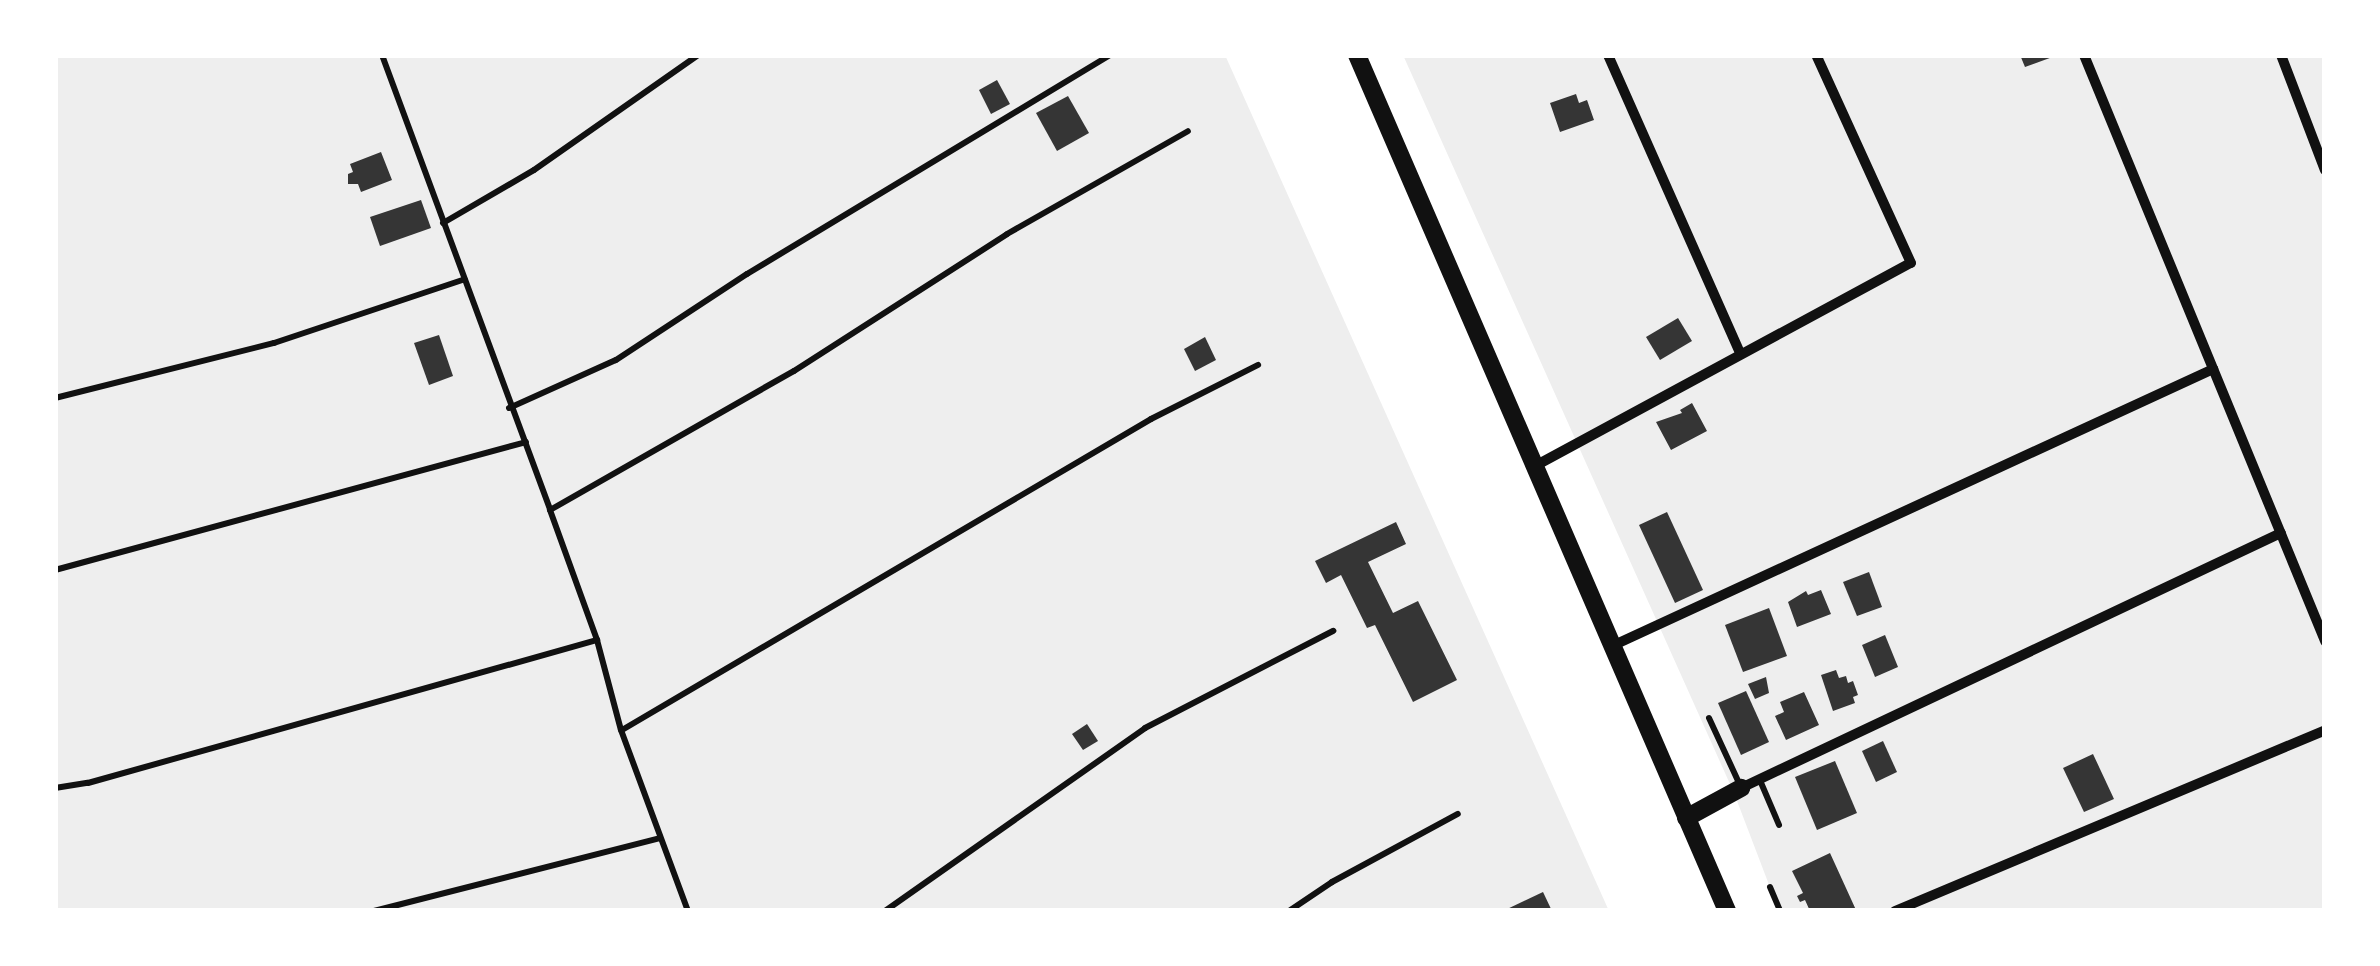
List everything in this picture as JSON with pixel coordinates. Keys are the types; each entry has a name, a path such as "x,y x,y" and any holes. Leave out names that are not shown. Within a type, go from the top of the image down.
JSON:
{"main road":[{"path":"1358,55 1727,911"},
{"path":"1686,818 1741,788"}],"street":[{"path":"1608,55 1740,353"},
{"path":"1534,466 1911,264 1816,55"},
{"path":"2084,55 2325,641"},
{"path":"2282,55 2325,170"},
{"path":"1612,646 2213,369"},
{"path":"1741,788 2280,533"},
{"path":"1895,911 2325,730"}],"lane":[{"path":"382,55 509,408 526,442 596,640 622,730 688,911"},
{"path":"443,223 534,170 698,55"},
{"path":"509,408 616,360 748,274 1110,55"},
{"path":"550,510 794,370 1006,234 1188,131"},
{"path":"55,398 274,343 465,279"},
{"path":"622,730 1151,418 1258,365"},
{"path":"55,570 526,442"},
{"path":"885,911 1145,728 1333,630"},
{"path":"55,788 88,783 596,640"},
{"path":"1709,718 1741,788"},
{"path":"1759,777 1778,824"},
{"path":"1289,911 1332,882 1458,814"},
{"path":"374,911 660,838"},
{"path":"1770,887 1780,911"}],"shaded area":[{"path":"55,55 1225,55 1609,911 55,911"},
{"path":"1403,55 2325,55 2325,911 1779,911 1734,793"}],"building":[{"path":"2020,55 2058,55 2025,67"},
{"path":"997,80 1010,104 991,114 979,90"},
{"path":"1576,94 1579,103 1587,100 1594,120 1560,132 1550,103"},
{"path":"1068,96 1089,133 1057,151 1036,113"},
{"path":"381,152 392,180 361,192 358,184 348,184 348,174 353,172 350,164"},
{"path":"421,200 431,228 380,246 370,217"},
{"path":"1678,318 1692,341 1660,360 1646,337"},
{"path":"439,335 453,376 429,385 414,343"},
{"path":"1205,337 1216,360 1195,371 1184,349"},
{"path":"1692,403 1707,431 1671,450 1656,422 1682,413 1680,410"},
{"path":"1667,512 1703,590 1675,603 1639,525"},
{"path":"1396,522 1406,544 1368,562 1393,613 1418,601 1457,680 1413,702 1375,625 1367,628 1341,575 1326,583 1315,561"},
{"path":"1869,572 1882,607 1857,616 1843,582"},
{"path":"1821,590 1831,614 1797,627 1788,602 1806,591 1808,595"},
{"path":"1769,608 1787,656 1743,672 1725,625"},
{"path":"1885,635 1898,667 1875,677 1862,645"},
{"path":"1836,670 1839,678 1846,676 1848,683 1853,681 1858,695 1853,697 1855,703 1833,711 1821,675"},
{"path":"1766,677 1769,693 1755,699 1748,684"},
{"path":"1746,691 1769,742 1741,755 1718,703"},
{"path":"1804,692 1819,725 1786,740 1775,716 1784,712 1780,702"},
{"path":"1087,724 1098,741 1083,750 1072,734"},
{"path":"1883,741 1897,772 1876,782 1862,751"},
{"path":"2093,754 2114,799 2084,812 2063,768"},
{"path":"1835,761 1857,813 1817,830 1795,777"},
{"path":"1830,853 1856,910 1810,911 1805,900 1800,902 1797,896 1803,893 1792,871"},
{"path":"1543,892 1552,911 1503,911"}]}
